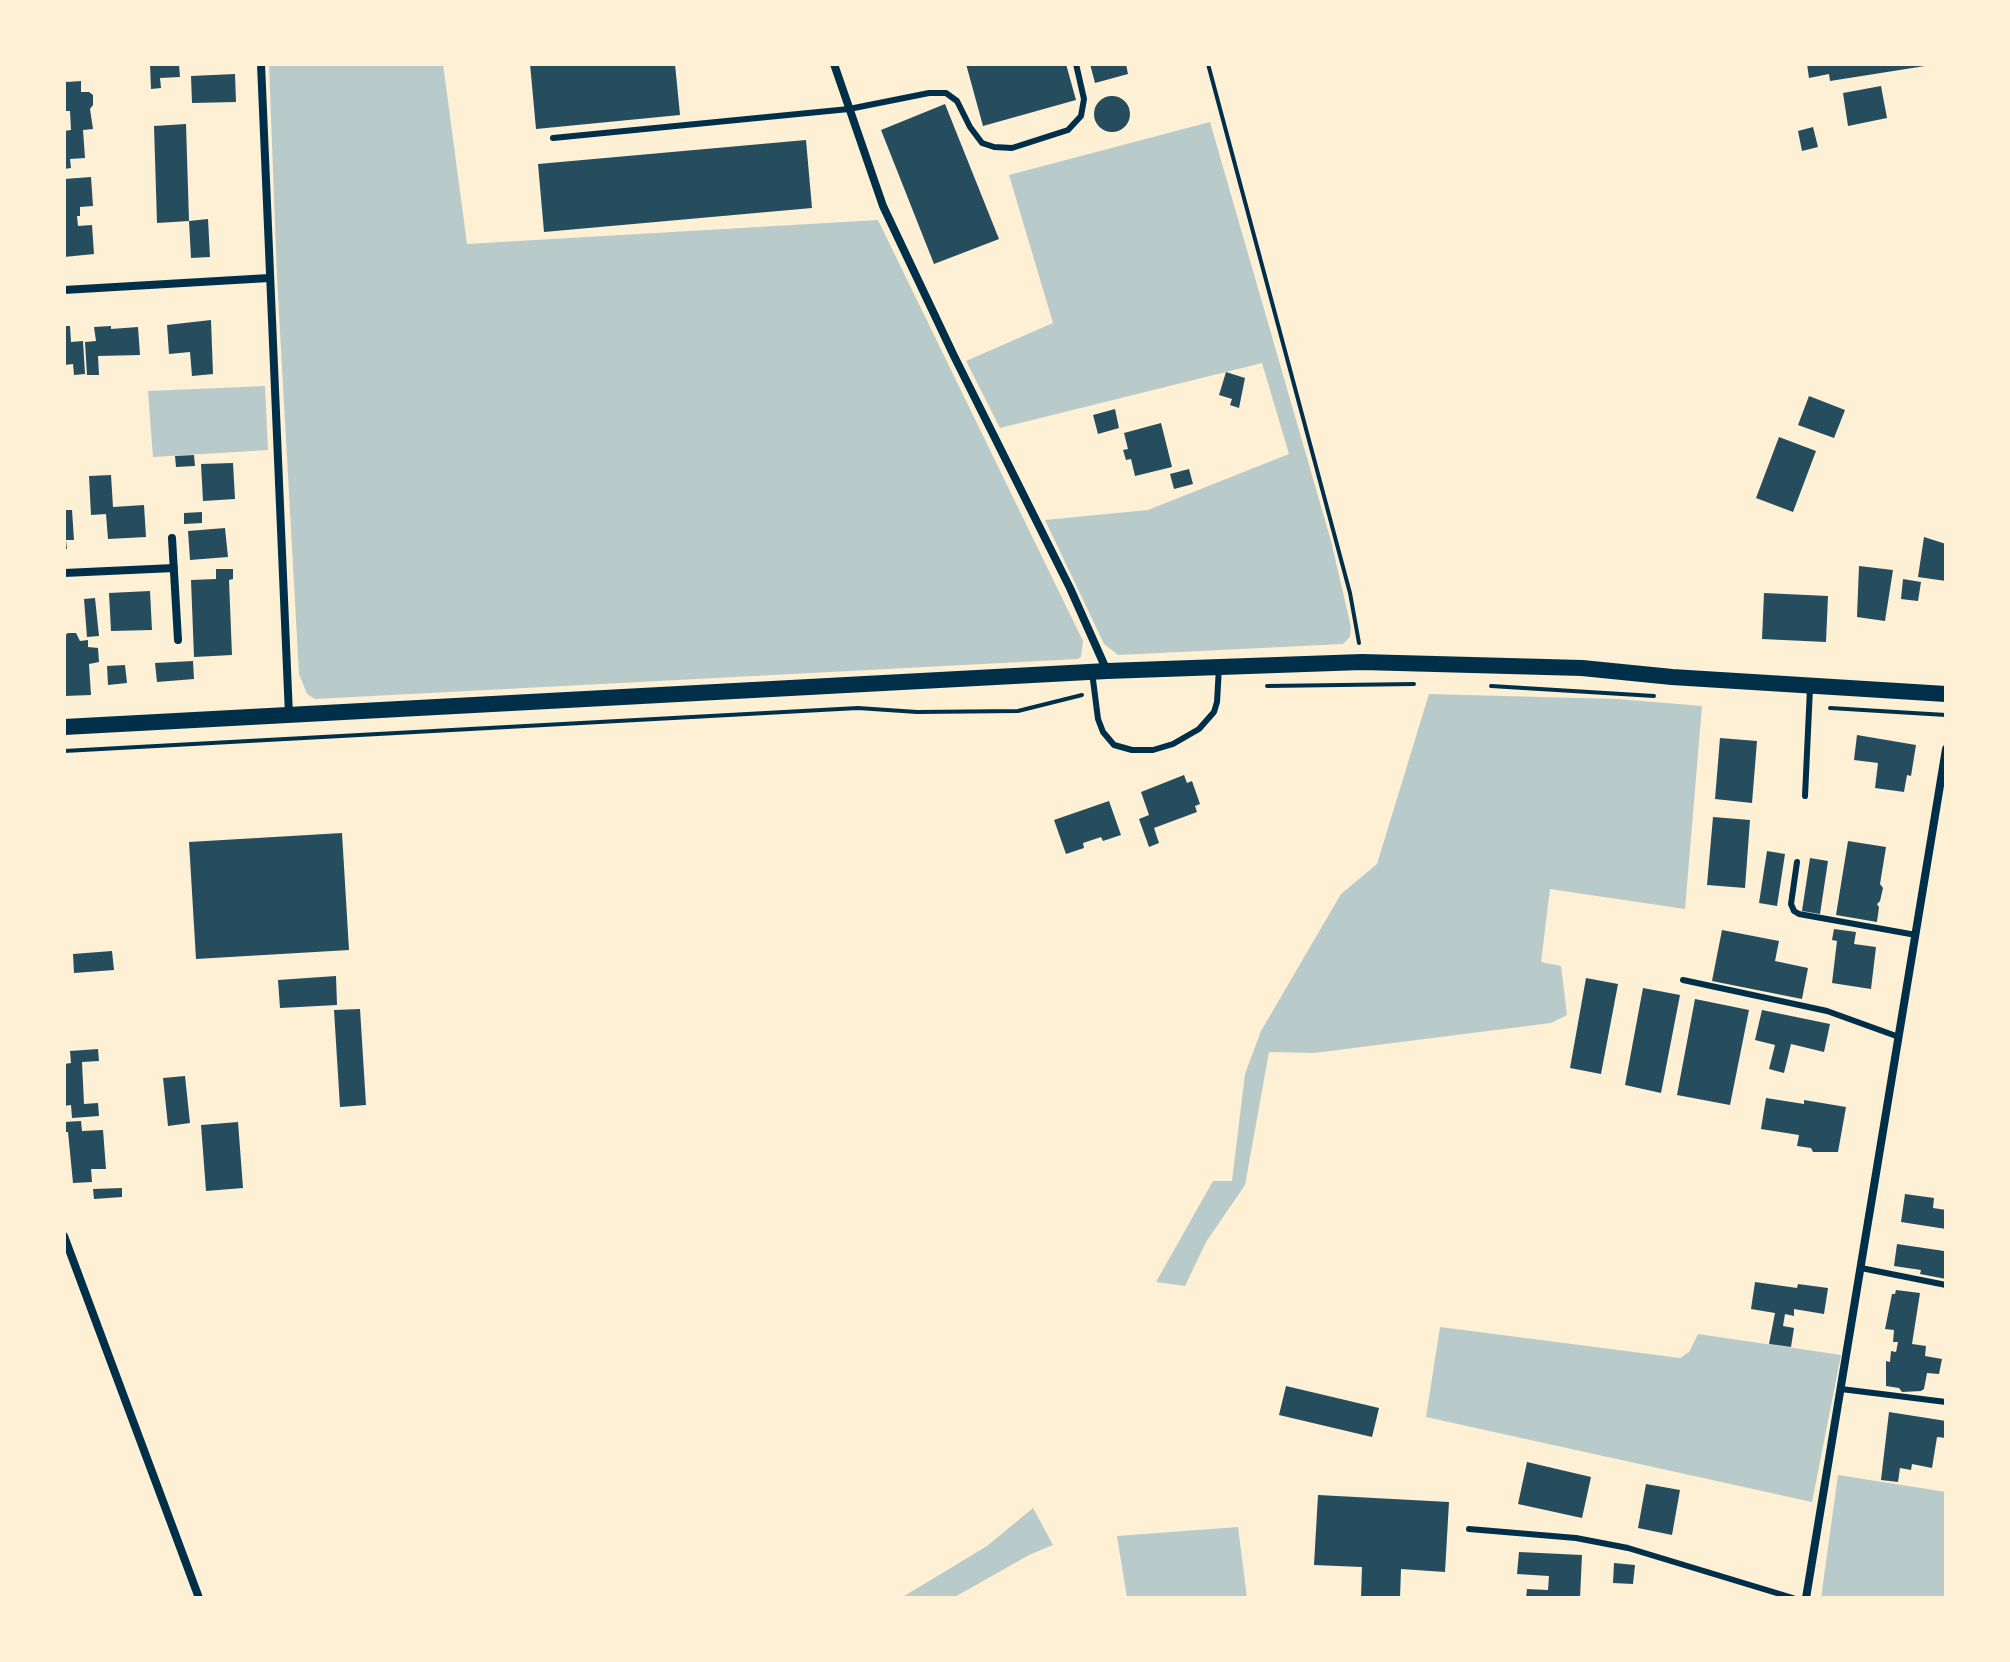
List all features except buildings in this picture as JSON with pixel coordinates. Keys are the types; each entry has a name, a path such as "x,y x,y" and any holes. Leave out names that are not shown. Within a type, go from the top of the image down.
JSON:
{"main road":[{"path":"64,727 1100,672 1362,662 1582,668 1672,677 1946,694"}],"street":[{"path":"261,64 289,715"},
{"path":"834,64 883,206 1070,588 1100,672"},
{"path":"64,290 269,278"},
{"path":"172,538 178,640"},
{"path":"64,573 174,568"},
{"path":"1806,1598 1946,749"},
{"path":"64,1236 199,1598"}],"lane":[{"path":"553,138 849,109 929,93 946,93 957,101 982,143 1012,148 1068,130 1081,116 1084,99 1076,64"},
{"path":"1100,672 1095,693 1103,732 1114,745 1132,750 1153,750 1173,744 1199,729 1214,712 1219,667"},
{"path":"1805,796 1810,684"},
{"path":"1797,862 1791,904 1794,911 1916,935"},
{"path":"1683,980 1827,1011 1899,1037"},
{"path":"1861,1268 1946,1285"},
{"path":"1841,1389 1946,1402"},
{"path":"1469,1529 1576,1538 1628,1548 1793,1598"}],"path":[{"path":"1208,64 1350,593 1362,662"},
{"path":"1263,686 1427,684"},
{"path":"1490,686 1666,697"},
{"path":"64,751 858,708 917,712 1018,711 1095,693"},
{"path":"1809,706 1946,715"}],"shaded area":[{"path":"269,64 443,64 467,244 878,220 1083,641 1081,657 315,699 307,694 299,674 277,277"},
{"path":"1210,122 1331,541 1351,627 1350,637 1343,644 1118,655 1104,644 1045,520 1148,510 1289,454 1262,363 1000,428 966,361 1053,323 1009,175"},
{"path":"265,386 268,450 153,457 148,391"},
{"path":"1429,694 1617,699 1702,706 1685,909 1550,889 1541,962 1561,966 1567,1015 1551,1023 1314,1053 1269,1052 1245,1185 1206,1242 1185,1286 1156,1282 1213,1181 1232,1181 1245,1074 1261,1031 1341,894 1377,864"},
{"path":"1440,1327 1680,1358 1689,1352 1698,1334 1841,1355 1812,1502 1426,1417"},
{"path":"1838,1475 1946,1492 1946,1598 1821,1598"},
{"path":"1033,1508 1053,1545 1029,1555 953,1598 901,1598 987,1546"},
{"path":"1238,1527 1247,1598 1127,1598 1117,1536"}]}
